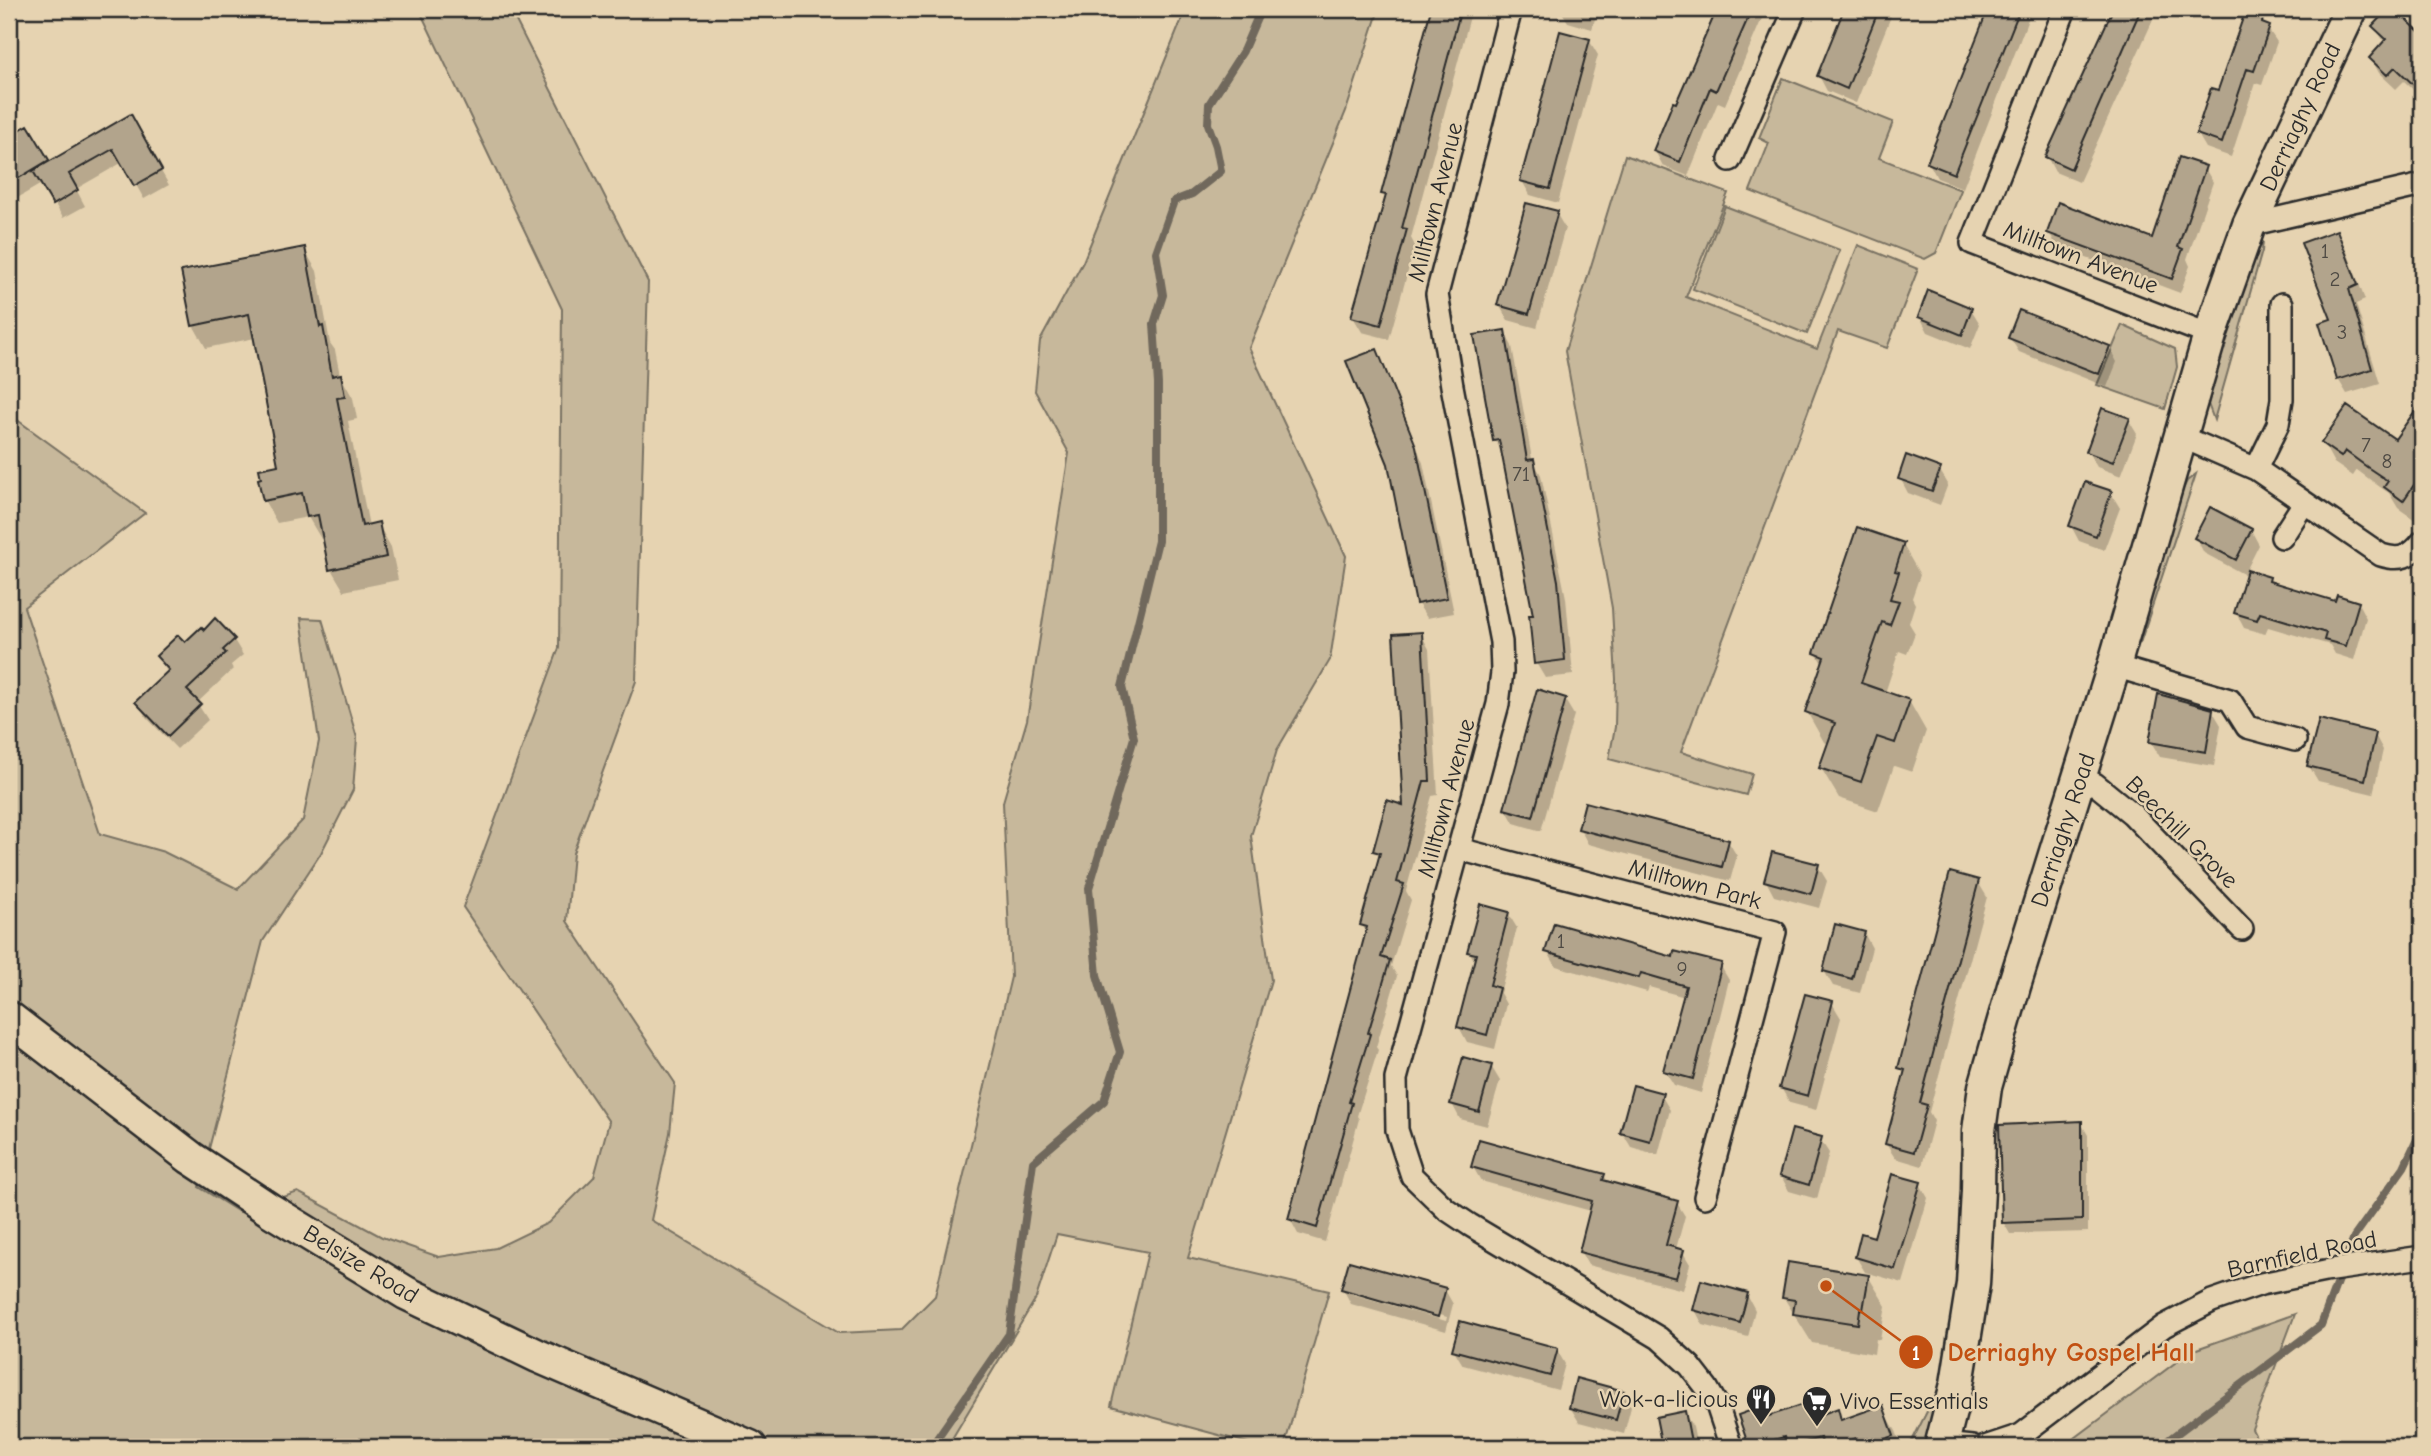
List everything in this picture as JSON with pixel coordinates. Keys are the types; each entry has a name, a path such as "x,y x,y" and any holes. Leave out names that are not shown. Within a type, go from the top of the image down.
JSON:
{"street":[{"name":"Milltown Avenue","path":"1511,9 1437,294 1501,642 1502,673 1498,704 1396,1079 1397,1130 1412,1176 1446,1209 1659,1338 1690,1366 1717,1405 1731,1447"},
{"path":"1730,160 1795,9"},
{"name":"Milltown Avenue","path":"2065,9 1972,243 2210,335"},
{"name":"Derriaghy Road","path":"1952,1446 1973,1284 1979,1131 1985,1087 2080,777 2210,335 2249,225 2351,9"},
{"name":"Derriaghy Road","path":"2249,225 2422,185"},
{"path":"2256,469 2277,424 2282,400 2282,304"},
{"path":"2180,436 2256,469 2381,555 2396,560 2412,554 2422,542"},
{"path":"2282,537 2304,503"},
{"path":"2113,666 2230,700 2247,727 2295,740"},
{"name":"Beechill Grove","path":"2080,777 2095,784 2132,814 2242,929"},
{"name":"Milltown Park","path":"1459,849 1775,932 1705,1197"},
{"name":"Belsize Road","path":"9,1018 191,1158 406,1293 538,1356 750,1447"},
{"name":"Barnfield Road","path":"1985,1447 2021,1435 2164,1326 2212,1301 2261,1284 2325,1271 2422,1257"}],"shaded area":[{"path":"419,9 510,9 648,282 636,681 573,853 567,921 675,1083 670,1133 651,1220 839,1333 901,1330 935,1296 1011,977 1003,802 1027,720 1069,453 1035,391 1040,341 1083,262 1186,9 1379,9 1346,111 1249,348 1346,556 1330,660 1277,750 1251,836 1271,980 1188,1258 1329,1291 1284,1447 1263,1447 1111,1406 1148,1252 1057,1234 1036,1298 947,1447 9,1447 9,414 145,513 24,607 100,834 164,852 238,889 303,820 319,741 301,618 322,619 357,738 353,790 321,853 263,941 199,1187 239,1212 298,1192 382,1237 439,1257 496,1248 548,1223 594,1177 609,1122 463,907 559,648 562,309"},
{"path":"1783,78 1893,122 1879,158 1961,190 1936,253 1925,259 1750,191 1769,143 1759,138"},
{"path":"1625,155 1728,193 1686,297 1817,349 1858,245 1918,269 1887,348 1838,331 1681,752 1752,774 1746,795 1609,759 1615,727 1616,679 1612,608 1565,351"},
{"path":"1725,206 1840,250 1807,334 1693,289"},
{"path":"2263,241 2214,420 2208,404 2216,367 2239,293"},
{"path":"2122,325 2175,349 2177,367 2165,409 2097,385"},
{"path":"2196,474 2140,643 2134,644 2183,489 2187,481"},
{"path":"2295,1314 2252,1429 2261,1447 2063,1447 2191,1351"},
{"path":"1944,1378 1926,1447 1909,1447"}],"building":[{"path":"1431,9 1461,9 1402,228 1407,229 1381,325 1351,317 1386,195 1381,194"},
{"path":"1717,9 1752,9 1716,91 1710,88 1680,162 1653,151"},
{"path":"1844,9 1879,9 1847,89 1817,76"},
{"path":"1988,9 2020,9 1954,174 1927,163"},
{"path":"2113,9 2141,9 2071,169 2045,157"},
{"path":"2388,9 2395,9 2422,34 2422,93 2395,67 2387,75 2369,58 2386,39 2372,26"},
{"path":"2245,12 2263,18 2262,23 2270,26 2254,71 2247,69 2222,143 2196,134 2211,88 2218,90"},
{"path":"1560,31 1590,39 1550,189 1520,181"},
{"path":"131,114 162,170 134,186 113,149 69,174 78,190 53,205 33,171"},
{"path":"28,125 49,160 9,184 9,136"},
{"path":"2179,157 2206,166 2178,247 2183,249 2172,279 2047,233 2058,202 2152,238"},
{"path":"1526,203 1558,211 1529,314 1497,305"},
{"path":"2337,230 2358,285 2349,289 2372,369 2337,380 2319,323 2331,319 2301,243"},
{"path":"305,247 332,376 341,374 345,397 337,398 362,526 379,522 386,557 329,570 318,515 307,517 302,493 263,501 258,479 261,478 259,469 278,465 249,314 192,326 181,271"},
{"path":"1928,290 1972,308 1962,335 1918,317"},
{"path":"2019,310 2110,346 2099,374 2008,338"},
{"path":"1505,330 1527,460 1534,459 1558,581 1565,660 1534,664 1529,615 1533,615 1499,440 1493,441 1474,335"},
{"path":"1377,349 1416,446 1447,598 1416,604 1388,464 1346,361"},
{"path":"2422,401 2422,473 2403,501 2384,487 2388,481 2345,451 2341,457 2321,443 2347,406 2395,439"},
{"path":"2102,408 2130,418 2113,462 2086,452"},
{"path":"1906,455 1941,468 1932,491 1898,479"},
{"path":"2085,482 2112,491 2096,536 2069,526"},
{"path":"2210,507 2252,529 2236,560 2194,538"},
{"path":"1857,527 1904,543 1895,571 1899,572 1890,599 1899,601 1890,625 1882,622 1861,683 1910,700 1895,743 1877,737 1861,782 1819,768 1835,723 1805,712 1824,657 1814,653"},
{"path":"2247,570 2270,577 2269,581 2335,601 2337,595 2359,602 2346,646 2324,640 2326,633 2260,613 2257,620 2234,613"},
{"path":"215,618 235,639 223,650 226,653 187,690 201,704 168,736 135,702 169,670 156,656 178,635 185,642 201,627 204,630"},
{"path":"1422,632 1430,781 1424,781 1397,882 1404,884 1381,957 1390,960 1349,1102 1352,1103 1317,1228 1288,1219 1367,927 1360,925 1380,853 1373,851 1387,800 1403,805 1393,634"},
{"path":"1537,689 1566,698 1533,817 1504,809"},
{"path":"2158,694 2213,709 2206,752 2149,742"},
{"path":"2319,719 2376,733 2365,780 2307,766"},
{"path":"1585,802 1729,840 1722,867 1578,829"},
{"path":"1772,852 1819,864 1811,894 1764,881"},
{"path":"1950,872 1979,880 1920,1103 1927,1105 1914,1152 1885,1144 1905,1070 1898,1068"},
{"path":"1480,904 1509,912 1490,985 1499,988 1487,1035 1457,1027 1476,954 1467,952"},
{"path":"1554,923 1673,957 1674,951 1722,963 1693,1079 1663,1071 1686,986 1641,973 1639,978 1545,952"},
{"path":"1835,924 1865,932 1852,979 1823,971"},
{"path":"1805,994 1833,1001 1808,1096 1779,1088"},
{"path":"1463,1057 1492,1065 1479,1112 1450,1104"},
{"path":"1633,1085 1663,1093 1650,1141 1620,1133"},
{"path":"2082,1121 2082,1220 2002,1223 1999,1125"},
{"path":"1792,1129 1822,1137 1809,1185 1779,1176"},
{"path":"1479,1139 1605,1174 1603,1180 1678,1201 1666,1245 1684,1250 1676,1278 1579,1252 1592,1201 1471,1167"},
{"path":"1892,1174 1921,1182 1895,1269 1855,1257 1861,1233 1874,1237"},
{"path":"1349,1261 1446,1288 1438,1317 1341,1289"},
{"path":"1788,1262 1869,1275 1858,1324 1793,1314 1795,1300 1782,1298"},
{"path":"1701,1280 1748,1293 1740,1323 1693,1310"},
{"path":"1460,1321 1558,1348 1550,1376 1452,1350"},
{"path":"1576,1378 1624,1391 1616,1420 1569,1408"},
{"path":"1810,1402 1815,1417 1838,1408 1841,1420 1883,1405 1894,1436 1862,1447 1857,1438 1824,1447 1820,1438 1787,1447 1784,1437 1749,1447 1738,1415 1766,1405 1769,1416"},
{"path":"1685,1411 1692,1447 1662,1447 1656,1417"}],"waterway":[{"path":"931,1447 1009,1334 1033,1162 1104,1101 1120,1052 1097,975 1089,888 1134,738 1122,687 1158,541 1158,384 1154,324 1163,295 1156,252 1174,201 1192,194 1221,171 1208,124 1209,104 1243,51 1261,9"},
{"path":"2159,1447 2321,1325 2354,1237 2404,1167 2422,1129"}],"place":[{"name":"Derriaghy Gospel Hall","path":"1826,1286"},
{"name":"Wok-a-licious","path":"1761,1426"},
{"name":"Vivo Essentials","path":"1817,1428"}]}
